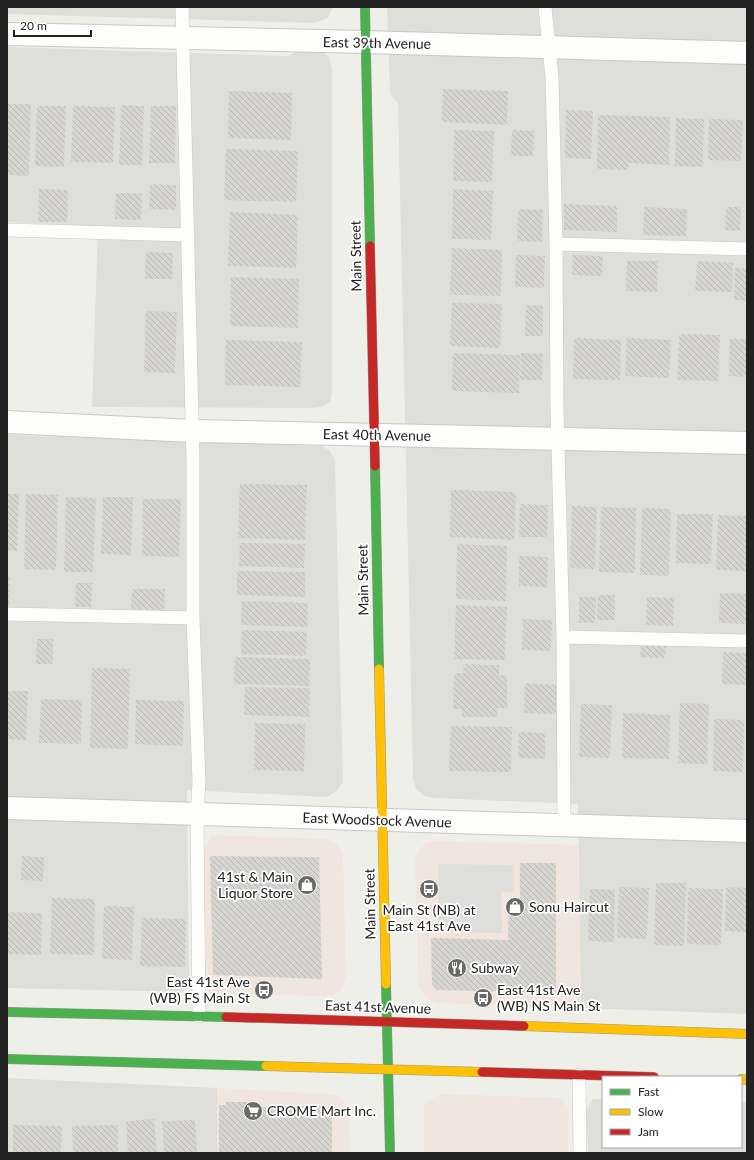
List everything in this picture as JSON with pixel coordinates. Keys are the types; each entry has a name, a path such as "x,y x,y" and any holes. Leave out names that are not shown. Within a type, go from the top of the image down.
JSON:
{"main road":[{"name":"Main Street","path":"365,7 390,1153"},
{"name":"East 41st Avenue","path":"7,1012 386,1021 747,1034"},
{"path":"7,1059 616,1076"}],"street":[{"name":"East 39th Avenue","path":"7,34 747,53"},
{"name":"East 40th Avenue","path":"7,422 193,431 558,438 747,444"},
{"name":"East Woodstock Avenue","path":"7,808 197,816 747,831"}],"lane":[{"path":"182,7 193,431 193,618 199,782 197,816 199,1016"},
{"path":"545,7 552,77 556,244 558,438 563,637 564,825"},
{"path":"7,230 188,235"},
{"path":"556,244 747,249"},
{"path":"7,614 193,618"},
{"path":"563,637 747,641"},
{"path":"579,1075 580,1153"}],"shaded area":[{"path":"7,7 333,7 328,18 315,23 7,14"},
{"path":"387,7 747,7 747,1014 581,1008 578,804 434,798 424,796 416,789 413,778 398,103 390,94"},
{"path":"7,47 288,56 301,50 324,53 329,57 332,68 332,392 330,402 321,407 312,408 92,407 98,227 7,222"},
{"path":"7,435 321,446 329,450 335,460 343,782 337,791 326,797 187,790 189,980 183,992 7,988"},
{"path":"212,835 327,839 335,842 343,853 346,976 343,986 339,992 332,996 210,994 206,982 204,849"},
{"path":"433,841 578,845 581,1008 438,1003 427,999 421,991 418,982 415,859 419,850 425,844"},
{"path":"438,864 513,865 514,891 501,892 502,933 438,932"},
{"path":"7,1078 217,1088 217,1153 7,1153"},
{"path":"217,1088 329,1094 338,1096 344,1101 349,1109 350,1153 217,1153"},
{"path":"440,1094 562,1098 568,1108 568,1153 424,1153 424,1107 427,1101"},
{"path":"593,1099 602,1099 602,1148 742,1148 742,1102 747,1102 747,1153 588,1153 586,1111"}],"building":[{"path":"443,89 508,91 507,125 442,122"},
{"path":"229,91 292,93 291,140 228,138"},
{"path":"7,104 31,104 29,176 7,175"},
{"path":"121,105 144,106 142,165 119,165"},
{"path":"37,106 66,106 64,167 35,166"},
{"path":"73,106 115,107 113,163 71,162"},
{"path":"151,106 176,106 175,163 149,163"},
{"path":"566,110 593,111 591,159 565,158"},
{"path":"598,115 670,117 669,165 629,163 628,170 597,169"},
{"path":"676,118 704,119 703,167 675,166"},
{"path":"709,119 743,120 741,161 708,160"},
{"path":"454,130 494,131 492,182 453,181"},
{"path":"512,130 534,131 533,156 511,156"},
{"path":"226,149 298,151 296,202 224,200"},
{"path":"150,184 176,185 176,210 149,209"},
{"path":"39,189 68,190 67,222 38,222"},
{"path":"453,189 493,191 491,240 452,239"},
{"path":"116,193 142,193 141,220 115,219"},
{"path":"564,204 617,206 617,232 564,230"},
{"path":"644,207 687,209 686,236 643,235"},
{"path":"726,207 741,207 740,231 725,230"},
{"path":"518,209 543,210 542,242 517,241"},
{"path":"230,212 298,215 296,268 228,266"},
{"path":"452,248 502,250 501,296 450,295"},
{"path":"146,252 173,253 172,279 145,279"},
{"path":"516,255 545,256 544,288 515,287"},
{"path":"573,255 603,256 602,276 572,275"},
{"path":"627,261 658,261 657,292 626,291"},
{"path":"697,261 733,263 732,292 695,291"},
{"path":"735,268 747,269 747,301 734,300"},
{"path":"231,277 299,279 298,328 230,326"},
{"path":"452,303 502,304 500,348 450,346"},
{"path":"526,305 543,306 543,336 525,336"},
{"path":"146,311 177,312 175,373 144,372"},
{"path":"679,334 720,335 718,381 677,380"},
{"path":"574,338 621,340 620,380 573,379"},
{"path":"627,338 671,340 669,378 625,376"},
{"path":"730,339 747,339 747,377 729,376"},
{"path":"226,340 302,342 300,387 225,385"},
{"path":"453,353 520,355 519,393 452,391"},
{"path":"521,353 543,354 542,380 520,380"},
{"path":"240,484 307,485 305,540 238,538"},
{"path":"451,490 516,492 514,540 450,537"},
{"path":"7,494 19,494 17,551 7,550"},
{"path":"26,494 58,495 56,570 24,569"},
{"path":"66,497 96,498 93,572 64,572"},
{"path":"103,497 133,497 131,555 101,554"},
{"path":"143,499 181,499 179,557 142,556"},
{"path":"520,504 548,505 547,537 519,537"},
{"path":"572,506 597,507 595,569 570,568"},
{"path":"601,507 636,508 635,573 599,572"},
{"path":"642,508 671,509 669,576 640,575"},
{"path":"677,514 713,514 711,564 676,563"},
{"path":"718,515 747,516 747,571 716,570"},
{"path":"240,543 305,544 304,568 239,566"},
{"path":"457,544 507,546 506,601 456,599"},
{"path":"519,556 548,557 547,587 519,586"},
{"path":"237,571 305,572 305,597 237,595"},
{"path":"7,576 10,576 9,605 7,605"},
{"path":"76,583 92,583 91,607 75,607"},
{"path":"132,589 165,589 164,610 131,609"},
{"path":"720,593 747,594 747,624 719,623"},
{"path":"598,595 615,595 615,620 597,620"},
{"path":"579,597 596,597 595,623 579,623"},
{"path":"647,597 674,598 673,626 646,625"},
{"path":"242,601 308,603 307,627 241,625"},
{"path":"456,605 507,607 505,660 454,659"},
{"path":"523,619 552,620 551,651 522,650"},
{"path":"242,630 307,632 306,656 241,654"},
{"path":"37,639 53,639 53,664 36,664"},
{"path":"641,645 666,646 665,658 640,657"},
{"path":"723,652 747,653 747,685 722,684"},
{"path":"235,657 310,659 309,686 234,684"},
{"path":"464,664 499,665 499,675 507,675 507,708 497,708 497,717 462,717 462,709 453,709 454,673 463,673"},
{"path":"92,668 130,669 128,749 90,748"},
{"path":"525,683 557,685 556,714 524,713"},
{"path":"245,687 310,688 309,717 244,715"},
{"path":"7,691 28,691 26,740 7,739"},
{"path":"41,699 82,700 81,744 39,743"},
{"path":"136,700 184,701 183,746 135,744"},
{"path":"680,703 709,704 707,764 678,763"},
{"path":"581,704 612,705 610,758 579,757"},
{"path":"623,713 670,715 669,759 622,758"},
{"path":"714,719 744,720 743,772 713,771"},
{"path":"255,723 305,724 304,771 254,770"},
{"path":"451,726 512,727 511,772 449,771"},
{"path":"519,732 545,733 545,759 518,758"},
{"path":"22,856 44,857 43,881 21,880"},
{"path":"210,856 319,857 322,979 213,975"},
{"path":"520,863 556,863 556,993 437,990 432,984 431,938 508,940 509,898 520,898"},
{"path":"656,883 686,883 684,946 654,945"},
{"path":"619,887 649,888 647,939 617,938"},
{"path":"726,887 747,888 747,932 725,931"},
{"path":"688,888 723,889 721,945 687,944"},
{"path":"590,889 615,890 614,942 588,941"},
{"path":"52,898 95,899 94,955 50,954"},
{"path":"104,906 134,907 132,960 102,959"},
{"path":"7,912 42,913 41,955 7,954"},
{"path":"142,918 186,919 185,967 140,966"},
{"path":"226,1102 250,1102 250,1107 323,1106 332,1114 332,1153 219,1153 219,1105 226,1105"},
{"path":"154,1119 157,1153 128,1153 126,1121"},
{"path":"195,1120 197,1153 164,1153 162,1121"},
{"path":"13,1125 62,1126 61,1153 13,1153"},
{"path":"118,1125 118,1153 73,1153 72,1126"}],"traffic: fast":[{"path":"365,7 370,246"},
{"path":"375,466 379,669"},
{"path":"386,984 390,1153"},
{"path":"7,1012 226,1017"},
{"path":"7,1059 266,1066"}],"traffic: slow":[{"path":"379,669 386,984"},
{"path":"524,1026 747,1034"},
{"path":"266,1066 482,1072"},
{"path":"742,1079 747,1080"}],"traffic: jam":[{"path":"370,246 375,466"},
{"path":"226,1017 524,1026"},
{"path":"482,1072 620,1076"}],"place":[{"name":"41st & Main Liquor Store","path":"307,885"},
{"name":"Main St (NB) at East 41st Ave","path":"429,889"},
{"name":"Sonu Haircut","path":"515,907"},
{"name":"Subway","path":"457,968"},
{"name":"East 41st Ave (WB) FS Main St","path":"264,990"},
{"name":"East 41st Ave (WB) NS Main St","path":"483,998"},
{"name":"CROME Mart Inc.","path":"253,1111"}]}
